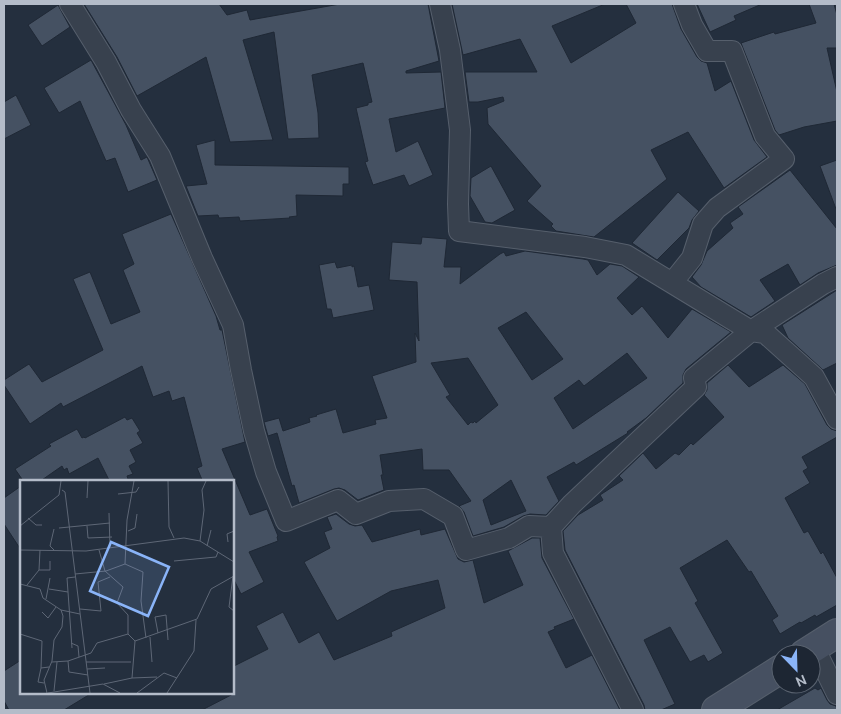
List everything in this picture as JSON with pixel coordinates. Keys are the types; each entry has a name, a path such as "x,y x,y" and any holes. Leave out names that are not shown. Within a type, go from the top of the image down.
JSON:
{"main road":[{"path":"819,644 837,632"},
{"path":"716,710 771,675"}],"street":[{"path":"70,4 160,156 202,258 233,325 240,370 254,431 266,472 286,521 338,500 356,514 389,501 424,499 454,516 466,550 509,538 529,526 551,526 696,387 694,378 751,330 837,277"},
{"path":"440,4 450,50 460,130 459,231 585,247 626,255 751,330 765,332 814,377 837,419"},
{"path":"672,283 692,258 703,224 717,208 784,159 765,136 732,52 707,51 692,25 684,4"},
{"path":"551,526 554,553 633,710"},
{"path":"821,669 837,694"}],"building":[{"path":"84,4 219,4 227,15 247,10 250,20 340,4 428,4 439,61 406,71 406,73 441,72 445,108 389,119 396,152 418,141 433,175 409,186 404,175 373,185 365,162 368,161 356,108 372,102 363,63 312,75 318,113 319,138 288,139 274,32 243,40 273,140 230,142 206,57 137,96 117,57"},
{"path":"452,4 605,4 552,26 571,63 636,23 626,4 672,4 681,29 697,57 707,63 715,91 731,81 754,140 767,157 724,188 688,132 651,150 667,179 594,237 556,231 551,226 553,224 527,201 541,186 488,124 487,108 504,101 503,97 469,102 465,72 537,72 520,39 463,55"},
{"path":"697,4 762,4 734,16 736,20 710,32"},
{"path":"809,4 834,4 837,15 837,48 827,48 837,92 837,121 804,127 779,135 775,130 741,43 774,32 775,34 816,23"},
{"path":"58,5 70,27 42,46 28,25"},
{"path":"91,60 126,125 141,160 147,157 157,180 128,192 115,158 106,161 80,101 59,113 44,88"},
{"path":"16,95 31,125 4,139 4,102"},
{"path":"215,140 215,165 349,167 349,184 343,184 343,196 296,195 297,216 290,218 240,221 239,217 198,216 186,186 207,184 196,145"},
{"path":"837,160 837,208 836,209 820,166"},
{"path":"491,166 515,210 492,223 485,222 470,196 471,178"},
{"path":"790,170 837,229 837,265 818,273 800,285 788,264 760,280 775,301 751,317 701,287 692,277 701,265 707,251 733,228 730,223 743,214 738,207"},
{"path":"678,192 699,211 689,228 657,260 632,243"},
{"path":"171,214 216,316 220,330 222,330 245,442 222,449 250,515 267,509 278,536 278,541 249,552 264,582 241,594 234,580 234,480 202,480 197,468 202,466 184,397 172,401 169,391 153,397 142,366 63,407 61,403 30,424 4,385 4,380 29,364 42,382 103,350 73,279 90,272 111,324 140,312 123,270 134,264 122,234"},
{"path":"422,237 447,239 444,267 461,267 460,284 504,252 506,256 525,251 588,260 597,275 610,264 622,266 639,277 617,298 632,315 642,306 668,338 692,309 731,332 686,369 683,375 683,383 628,433 576,465 574,462 547,477 559,501 546,515 530,514 523,516 504,527 473,536 464,512 459,506 471,501 449,470 423,470 422,449 380,455 384,490 358,500 345,490 339,488 299,503 294,485 292,486 277,433 268,436 264,422 279,418 283,431 310,422 309,418 316,415 336,409 343,433 376,424 375,420 387,418 372,376 416,362 415,333 419,341 417,282 389,280 392,242 421,244","holes":["526,312 563,359 532,380 498,328","627,353 647,378 573,429 554,398 579,380 584,386","468,358 498,405 476,423 475,421 468,425 446,397 450,395 431,363","511,480 526,511 491,525 483,500"]},
{"path":"335,262 337,268 354,266 358,287 369,285 374,310 333,318 331,309 327,309 319,265"},
{"path":"837,290 837,363 823,370 788,338 782,325"},
{"path":"728,365 749,387 783,365 805,384 827,425 837,431 837,437 802,457 808,468 803,471 810,483 785,498 804,533 808,531 821,554 823,552 837,578 837,605 816,617 815,615 800,622 780,634 772,620 778,616 751,571 749,572 727,540 680,568 698,601 695,603 723,653 708,662 704,655 690,662 670,627 644,640 675,704 661,710 645,710 565,550 563,531 578,515 603,500 600,495 623,480 619,476 643,453 656,469 675,453 679,455 691,443 693,445 724,417 704,395 707,390 707,383"},
{"path":"125,417 127,420 132,418 140,431 137,433 143,443 130,450 136,462 129,466 133,474 127,476 128,480 109,480 98,458 69,474 67,468 64,470 62,466 42,480 23,480 15,469 51,446 49,444 77,429 82,438"},
{"path":"20,487 20,548 4,524 4,498"},
{"path":"336,514 349,524 355,526 362,525 372,542 420,529 421,535 445,529 458,559 464,562 473,560 484,603 523,585 508,551 532,538 540,538 542,558 574,619 554,627 555,629 548,632 566,668 592,655 620,710 202,710 234,694 234,666 268,649 256,626 283,612 299,643 319,632 334,660 392,636 391,632 445,608 438,580 391,591 337,621 304,562 330,548 324,532 332,529 327,517"},
{"path":"20,661 20,694 90,694 64,710 9,710 4,701 4,671"},
{"path":"821,688 827,700 830,704 836,706 837,710 777,710 805,694 821,694"}]}
